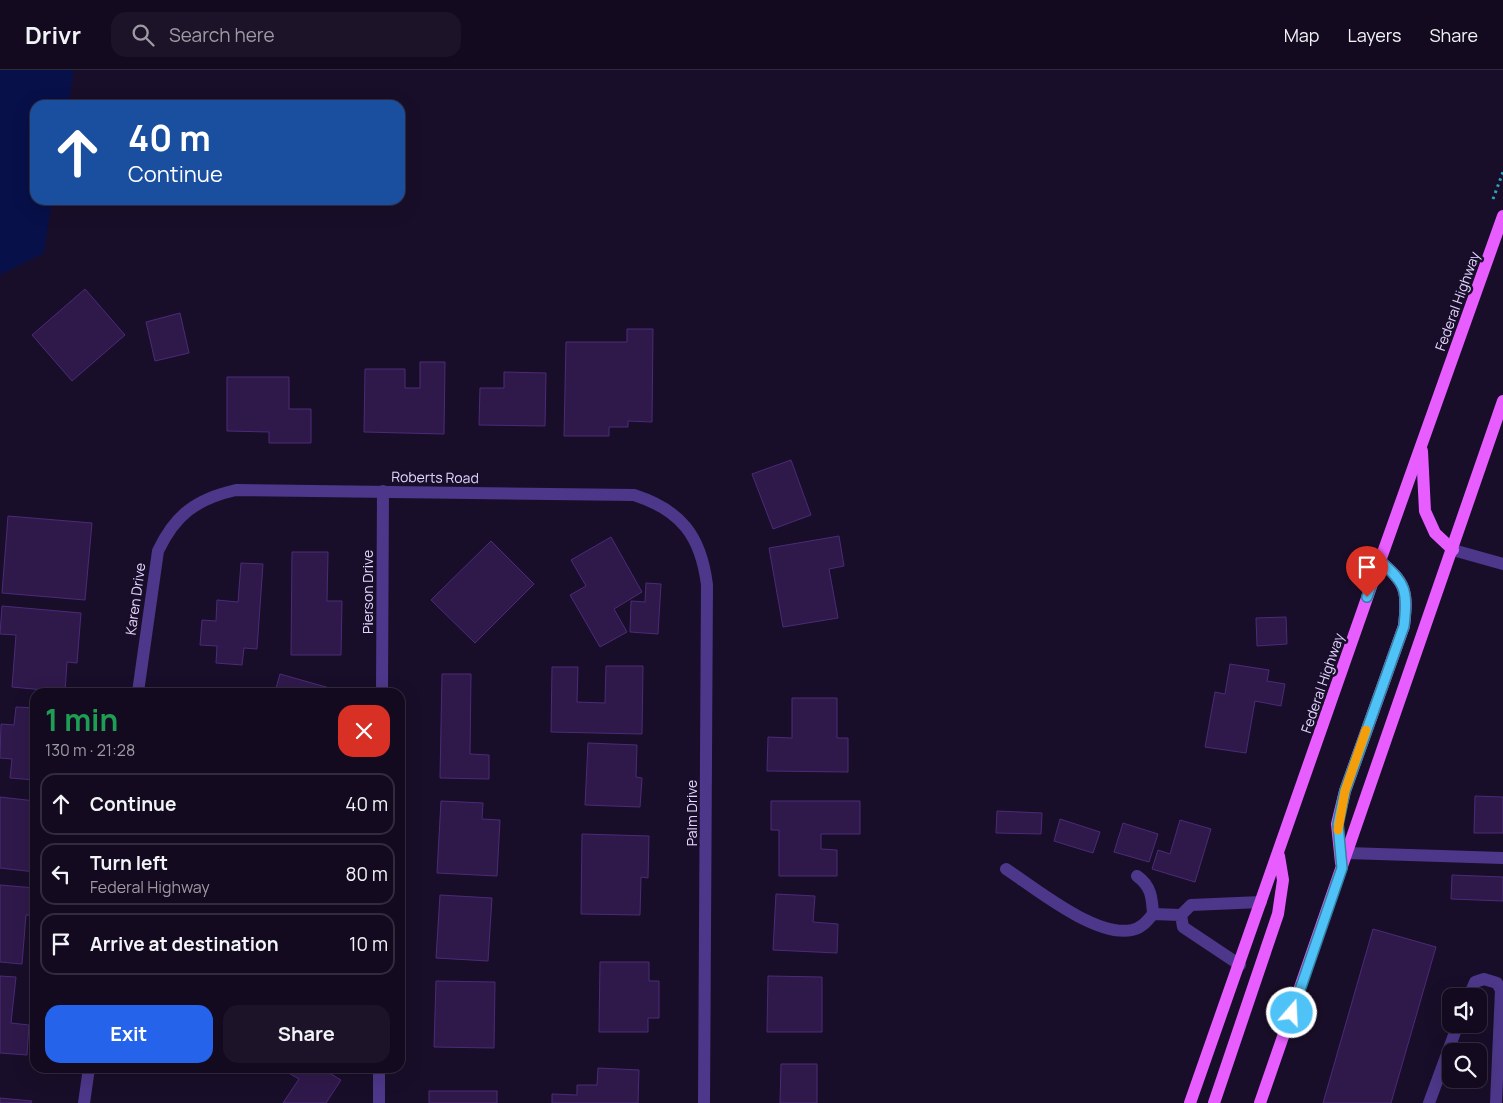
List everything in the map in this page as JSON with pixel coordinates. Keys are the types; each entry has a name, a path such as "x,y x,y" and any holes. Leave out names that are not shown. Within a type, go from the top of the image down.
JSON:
{"main road":[{"name":"Federal Highway","path":"1190,1103 1503,216"},
{"path":"1260,1103 1503,401"},
{"path":"1422,444 1424,511 1435,533 1453,550"},
{"path":"1342,868 1338,824 1345,791 1404,626 1407,603 1399,577 1380,561"},
{"path":"1214,1103 1278,914 1283,880 1278,854"}],"street":[{"name":"Roberts Road","path":"180,517 197,504 216,495 236,490 634,495 660,505 671,512 686,527"},
{"name":"Pierson Drive","path":"382,688 383,491"},
{"name":"Karen Drive","path":"139,688 158,552 167,533 180,517"},
{"name":"Palm Drive","path":"686,527 700,551 707,585 704,1103"},
{"path":"1453,550 1503,564"},
{"path":"1347,853 1503,858"},
{"path":"1006,869 1091,924 1131,930 1144,925 1153,914 1152,897 1146,883 1137,876"},
{"path":"1181,916 1191,905 1261,902"},
{"path":"1153,914 1181,916"},
{"path":"1181,916 1183,927 1240,965"},
{"path":"1472,988 1478,980 1484,979 1497,983 1501,990 1496,1103"},
{"path":"1429,1103 1455,1033"},
{"path":"84,1103 88,1073"},
{"path":"379,1073 379,1103"}],"shaded area":[{"path":"0,70 74,70 69,100 30,100 30,205 51,205 44,253 0,275"}],"building":[{"path":"85,289 125,335 72,381 32,335"},
{"path":"180,313 189,353 155,361 146,322"},
{"path":"627,329 653,329 652,422 628,421 628,427 609,427 609,436 564,436 566,342 627,342"},
{"path":"420,362 445,362 444,434 364,432 365,369 405,369 405,388 420,388"},
{"path":"504,372 546,373 545,426 479,425 480,388 504,388"},
{"path":"227,377 289,377 289,409 311,409 311,443 269,443 269,432 227,431"},
{"path":"791,460 811,515 773,529 752,474"},
{"path":"8,516 92,523 85,600 2,593"},
{"path":"839,536 844,566 829,569 838,618 783,627 769,548"},
{"path":"611,537 642,592 614,609 627,632 600,647 570,595 586,586 571,560"},
{"path":"491,541 534,584 475,643 431,600"},
{"path":"292,552 328,552 327,601 342,601 341,655 291,655"},
{"path":"241,563 263,564 257,649 244,648 242,665 216,663 217,646 200,645 202,620 216,621 217,600 238,602"},
{"path":"646,583 661,584 658,634 630,632 631,601 645,602"},
{"path":"2,606 81,613 77,663 67,662 65,688 12,687 16,635 0,634"},
{"path":"1286,617 1287,644 1257,646 1256,618"},
{"path":"1230,664 1269,670 1267,681 1285,684 1281,706 1255,701 1246,753 1205,747 1215,692 1225,694"},
{"path":"606,666 643,666 642,734 551,732 552,667 578,667 577,702 605,703"},
{"path":"280,674 329,688 276,688"},
{"path":"442,674 471,674 470,754 489,755 489,779 440,778"},
{"path":"792,698 837,698 837,738 848,738 848,772 767,771 768,737 792,738"},
{"path":"16,707 30,708 30,780 10,778 12,759 0,758 1,724 14,725"},
{"path":"588,743 637,745 636,777 642,778 640,807 585,805"},
{"path":"1475,796 1503,797 1503,833 1474,833"},
{"path":"0,797 30,800 30,871 0,868"},
{"path":"441,801 483,803 482,819 500,820 497,876 437,873"},
{"path":"771,801 860,801 860,834 821,834 821,849 837,850 837,876 779,876 779,830 771,830"},
{"path":"997,811 1042,813 1041,834 996,833"},
{"path":"1060,819 1100,832 1093,853 1054,841"},
{"path":"1180,820 1211,829 1195,882 1152,869 1158,850 1170,854"},
{"path":"1123,823 1158,834 1149,862 1114,852"},
{"path":"582,834 649,836 648,878 641,877 640,915 581,914"},
{"path":"1452,875 1503,877 1503,901 1451,899"},
{"path":"0,885 30,888 30,915 26,915 22,964 0,962"},
{"path":"776,894 815,896 813,922 838,924 837,953 773,950"},
{"path":"440,895 492,898 488,961 436,958"},
{"path":"1373,929 1436,947 1391,1103 1323,1103"},
{"path":"600,962 649,962 649,981 659,981 659,1018 648,1018 648,1032 599,1032"},
{"path":"0,976 16,977 11,1023 29,1025 27,1055 0,1053"},
{"path":"768,976 822,977 822,1032 767,1032"},
{"path":"436,981 495,982 494,1048 434,1047"},
{"path":"781,1064 817,1064 817,1103 780,1103"},
{"path":"598,1068 639,1070 638,1103 552,1103 552,1094 577,1095 577,1085 597,1085"},
{"path":"289,1073 329,1073 341,1080 326,1103 283,1103 299,1079"},
{"path":"429,1091 497,1091 497,1103 429,1103"},
{"path":"0,1098 32,1101 31,1103 0,1103"}],"slow traffic":[{"path":"1338,830 1345,791 1366,730"}],"route":[{"path":"1292,1013 1342,868 1338,824 1345,791 1404,626 1407,603 1399,577 1380,561 1367,597"}]}
